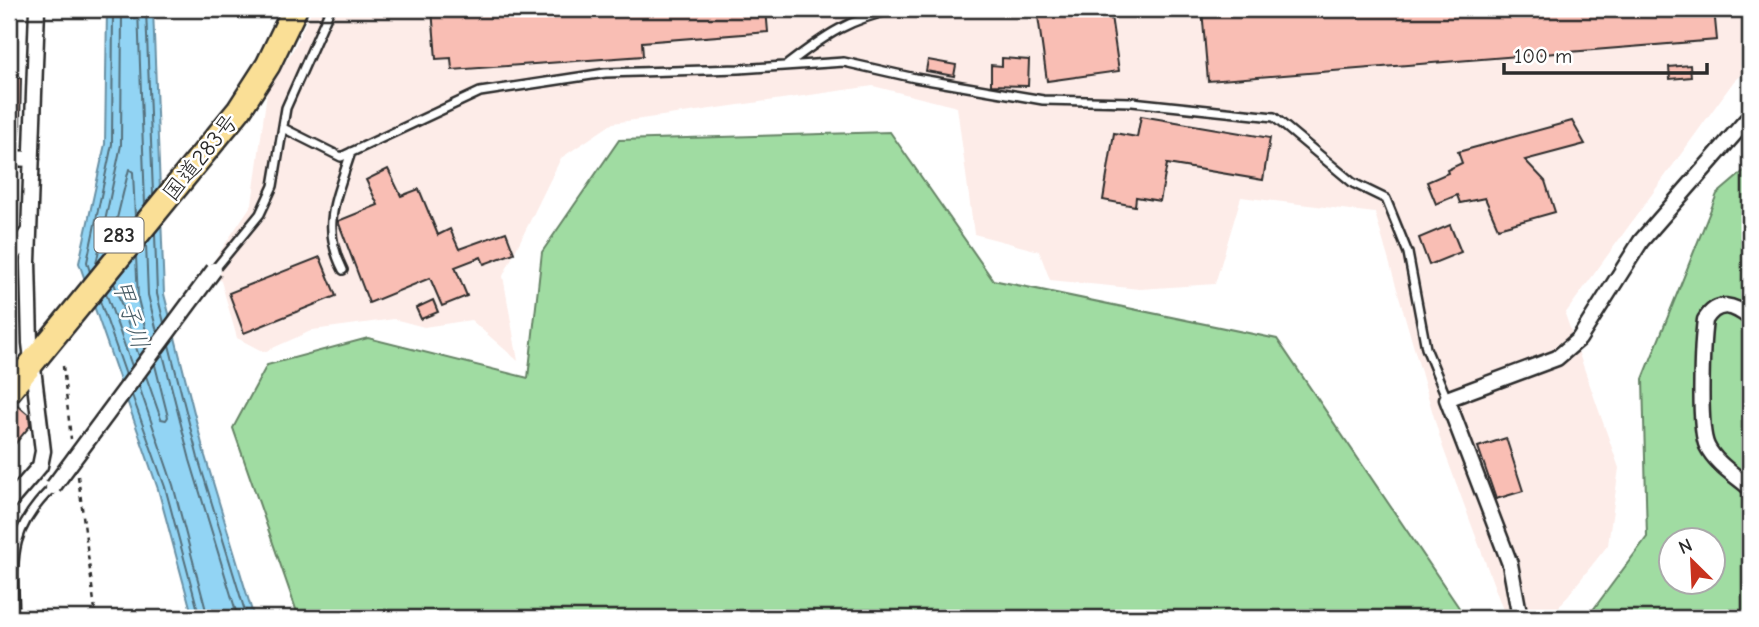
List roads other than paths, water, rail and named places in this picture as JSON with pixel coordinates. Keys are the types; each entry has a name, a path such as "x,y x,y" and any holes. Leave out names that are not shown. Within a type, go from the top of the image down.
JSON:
{"highway":[{"name":"国道283号","path":"9,391 36,346 201,146 251,69 282,9"},
{"name":"国道283号","path":"201,146 239,110 268,65 295,9"},
{"name":"国道283号","path":"9,369 36,346"}],"street":[{"path":"9,502 40,466 42,458 29,230 37,9"},
{"path":"1520,618 1510,564 1447,399 1557,358 1579,339 1641,241 1750,116"},
{"path":"9,158 32,159"},
{"path":"9,260 29,230"},
{"path":"53,487 214,270"},
{"path":"1750,318 1736,307 1724,305 1711,311 1705,320 1702,426 1706,445 1717,461 1750,488"}],"lane":[{"path":"214,270 260,214 273,186 286,108 330,9"},
{"path":"786,66 824,37 861,16 897,9"},
{"path":"283,128 341,156 480,92 606,73 844,62 915,78 1043,100 1132,102 1274,117 1353,183 1386,198 1408,253 1426,348 1447,399"},
{"path":"343,270 331,248 330,222 351,152"},
{"path":"15,618 13,552 25,517 53,487"}],"water":[{"name":"甲子川","path":"107,9 153,9 164,294 205,456 254,618 193,618 158,489 79,263 105,144"}]}
